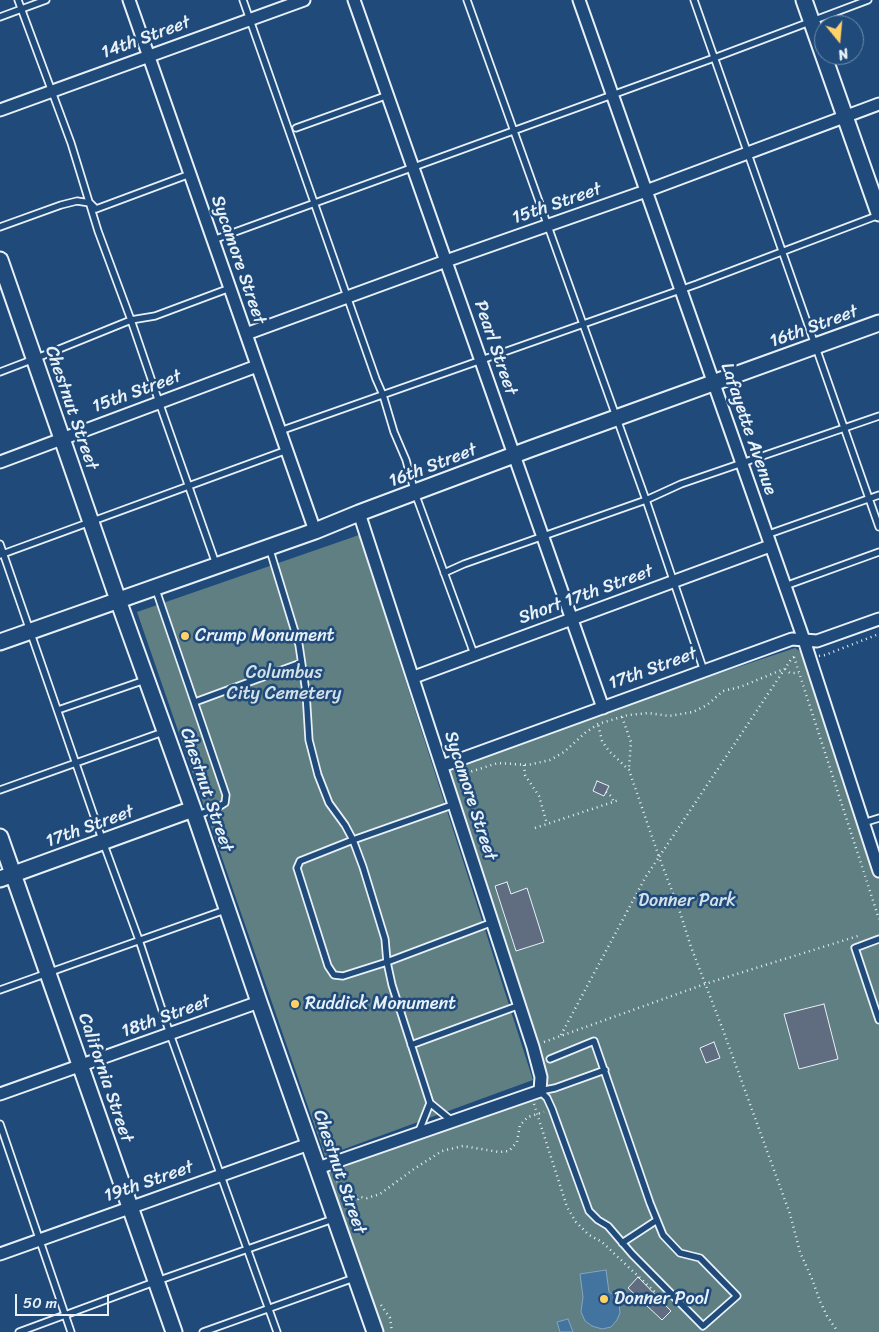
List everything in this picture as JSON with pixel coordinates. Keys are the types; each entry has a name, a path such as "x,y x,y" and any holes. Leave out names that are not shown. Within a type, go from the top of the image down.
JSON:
{"street":[{"name":"Sycamore Street","path":"129,0 315,531"},
{"name":"14th Street","path":"0,110 304,0"},
{"name":"Pearl Street","path":"354,0 603,708"},
{"name":"Lafayette Avenue","path":"579,0 804,640 879,871"},
{"path":"804,0 879,214"},
{"name":"15th Street","path":"246,334 646,191 879,104"},
{"name":"Chestnut Street","path":"0,260 259,1002 310,1144 324,1166 336,1218 375,1332"},
{"name":"16th Street","path":"0,642 315,531 514,455 879,324"},
{"name":"15th Street","path":"0,462 257,366"},
{"name":"Sycamore Street","path":"360,513 520,1005 541,1076 540,1090"},
{"name":"Short 17th Street","path":"414,676 674,581 768,540"},
{"name":"17th Street","path":"442,766 792,639 817,641 879,619"},
{"name":"17th Street","path":"7,877 103,842 194,813"},
{"name":"California Street","path":"0,837 7,877 48,972 174,1332"},
{"name":"18th Street","path":"0,1094 259,1002"},
{"path":"324,1166 540,1090"},
{"name":"19th Street","path":"0,1254 310,1144"}],"lane":[{"path":"18,0 71,143 98,230 217,566"},
{"path":"0,17 46,0"},
{"path":"243,0 383,395 394,432 406,460 415,493 474,654"},
{"path":"467,0 646,500 704,671"},
{"path":"694,0 879,527"},
{"path":"213,240 868,0"},
{"path":"296,128 388,95"},
{"path":"0,227 61,204 77,201 90,203 96,209 190,174"},
{"path":"280,431 680,290 879,214"},
{"path":"0,372 131,320 155,316 230,288"},
{"path":"444,573 464,564 646,500 681,484 879,416"},
{"path":"2,554 287,450"},
{"path":"768,540 879,495"},
{"path":"0,544 103,842 139,940 170,1034 276,1332"},
{"path":"269,547 299,645 306,692 309,740 318,775 329,803 353,840 363,867 385,939 392,985 430,1103 452,1121"},
{"path":"784,586 879,552"},
{"path":"155,587 226,795 225,803 217,808 194,813"},
{"path":"195,702 301,663"},
{"path":"58,710 146,679"},
{"path":"0,790 165,731"},
{"path":"455,804 300,860 297,868 328,966 334,975 343,976 387,962 493,922"},
{"path":"864,823 879,818"},
{"path":"0,990 227,909"},
{"path":"879,939 855,948 879,1020"},
{"path":"411,1046 520,1005"},
{"path":"540,1090 547,1098 552,1109 589,1212 608,1226 622,1243 703,1326 737,1296 700,1258 680,1253 663,1234 650,1204 594,1041 550,1059"},
{"path":"540,1090 555,1088 605,1070"},
{"path":"419,1132 430,1103"},
{"path":"0,1124 72,1332"},
{"path":"19,1332 336,1218"},
{"path":"622,1243 657,1220"},
{"path":"203,1332 356,1277"}],"path":[{"path":"826,655 879,634"},
{"path":"561,1035 645,878 794,657 879,919"},
{"path":"785,669 790,673 799,674"},
{"path":"449,788 459,785 456,777 498,763 524,765 550,760 564,752 585,732 598,724 628,715 648,713 670,716 693,712 707,705 723,691 740,687 785,669"},
{"path":"622,717 631,742 629,770 659,857 790,1214 800,1252 827,1316 838,1332"},
{"path":"598,724 602,741 609,751 629,770"},
{"path":"524,765 525,775 540,796 547,824"},
{"path":"606,792 614,802"},
{"path":"535,828 619,800"},
{"path":"533,1047 561,1035 705,984 861,935"},
{"path":"324,1166 339,1184 351,1194 367,1198 380,1194 414,1168 442,1152 463,1146 499,1152 509,1151 516,1142 520,1125 528,1117 552,1109"},
{"path":"355,1230 350,1210 360,1197"},
{"path":"380,1304 390,1318 392,1332"}],"green space":[{"name":"Columbus City Cemetery","path":"359,535 533,1080 325,1156 137,612"},
{"name":"Donner Park","path":"795,648 809,657 879,871 879,1332 375,1332 318,1168 540,1090 541,1076 442,766"}],"water":[{"path":"606,1270 609,1292 615,1296 619,1303 620,1313 611,1327 602,1329 592,1326 585,1321 581,1312 583,1297 580,1274"},
{"path":"568,1319 573,1332 560,1332 557,1322"}],"building":[{"path":"597,781 609,786 604,796 593,791"},
{"path":"507,882 511,894 527,888 544,942 516,951 495,886"},
{"path":"824,1004 838,1059 799,1069 784,1014"},
{"path":"714,1042 720,1058 706,1063 700,1048"},
{"path":"638,1277 671,1311 662,1320 628,1288"}],"place":[{"name":"Crump Monument","path":"185,636"},
{"name":"Ruddick Monument","path":"295,1004"},
{"name":"Donner Pool","path":"604,1299"}]}
